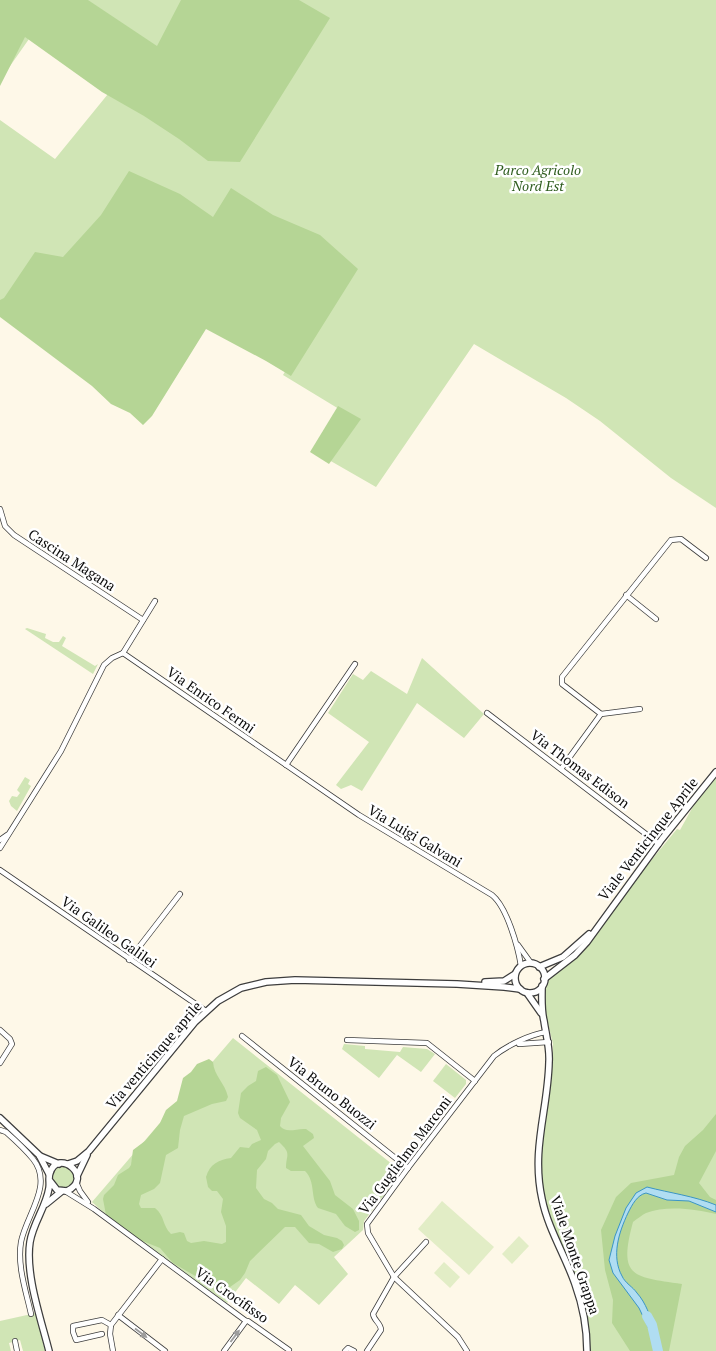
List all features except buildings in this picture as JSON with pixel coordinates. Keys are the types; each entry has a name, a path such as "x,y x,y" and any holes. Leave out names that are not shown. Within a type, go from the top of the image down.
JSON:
{"street":[{"name":"Cascina Magana","path":"0,508 5,526 14,535 143,620"},
{"path":"640,710 600,714 562,684 562,677 671,540 681,539 706,558"},
{"path":"626,595 656,619"},
{"path":"0,848 61,751 104,664 123,652 155,601"},
{"name":"Via Enrico Fermi","path":"123,652 286,765"},
{"path":"286,765 355,664"},
{"name":"Via Thomas Edison","path":"487,713 658,844"},
{"path":"561,769 600,714"},
{"name":"Via Luigi Galvani","path":"286,765 359,815 492,895 500,902 515,940 521,966"},
{"name":"Viale Venticinque Aprile","path":"544,979 579,951 591,937 658,844 716,772"},
{"path":"0,840 7,835"},
{"name":"Via Galileo Galilei","path":"0,870 206,1011"},
{"path":"129,960 180,894"},
{"name":"Viale Venticinque Aprile","path":"540,967 563,957 601,921"},
{"name":"Via Luigi Galvani","path":"515,940 531,963"},
{"path":"531,963 540,967 544,979 542,986 536,992 527,993 520,989 515,982 515,974 521,966 531,963"},
{"name":"Via venticinque aprile","path":"457,984 504,981 515,974"},
{"name":"Via venticinque aprile","path":"68,1164 77,1161 89,1151 187,1031 206,1011 218,1001 248,986 266,982 304,980 457,984 520,989"},
{"name":"Viale Monte Grappa","path":"542,986 543,1020"},
{"name":"Viale Monte Grappa","path":"527,993 539,1008 549,1042 549,1066 539,1136 540,1186 552,1233 574,1282 583,1312 587,1351"},
{"path":"0,1030 10,1039 12,1044 0,1063"},
{"name":"Via Guglielmo Marconi","path":"394,1277 368,1233 366,1224 494,1056 500,1051 532,1036 546,1032"},
{"name":"Via Bruno Buozzi","path":"242,1036 408,1168"},
{"path":"347,1040 427,1043 475,1081"},
{"name":"Via Guglielmo Marconi","path":"515,1044 549,1042"},
{"path":"0,1117 39,1156 49,1174 53,1187 94,1208"},
{"path":"0,1130 6,1132 33,1158 40,1174 39,1193 23,1232 20,1252 21,1270 31,1314"},
{"name":"Via venticinque aprile","path":"76,1179 89,1151"},
{"path":"39,1156 59,1164 68,1164 74,1169 76,1179 85,1199 94,1208"},
{"path":"49,1174 52,1168 59,1164"},
{"path":"45,1206 64,1191 72,1188 76,1179"},
{"path":"49,1351 29,1260 32,1234 45,1206 50,1181"},
{"name":"Via Crocifisso","path":"94,1208 246,1321 289,1350"},
{"path":"367,1351 381,1330 381,1326 373,1318 373,1314 394,1277 426,1242"},
{"path":"114,1351 110,1334 111,1325 162,1259"},
{"path":"394,1277 458,1337 467,1351"},
{"path":"117,1316 165,1351"},
{"path":"102,1334 76,1340 73,1326 102,1320 111,1325"},
{"path":"224,1351 246,1321"},
{"path":"15,1342 17,1351"},
{"path":"344,1351 348,1348 354,1351"}],"green space":[{"name":"Parco Agricolo Nord Est","path":"0,0 716,0 716,508 671,478 600,421 566,398 474,344 376,487 322,456 339,409 283,375 318,315 208,230 71,279 0,313 0,120 55,159 108,94 29,39 3,76"},
{"path":"0,0 88,0 157,46 181,0 299,0 330,18 240,162 208,161 144,116 102,92 25,37 0,86"},
{"path":"129,171 180,194 213,217 231,188 273,215 320,235 358,269 291,376 206,329 152,416 143,425 130,413 111,404 92,386 0,317 0,300 4,298 35,252 63,257 101,215"},
{"path":"338,406 361,419 329,464 310,452"},
{"path":"25,629 46,634 45,638 53,642 59,642 63,636 66,638 62,646 95,666 98,664 93,674"},
{"path":"422,658 484,714 464,738 417,703 362,791 351,785 341,789 336,785 369,742 328,713 353,674 363,680 371,671 407,694"},
{"path":"25,777 30,780 28,784 31,786 17,811 11,806 9,801 12,796 17,797 20,793 17,790"},
{"path":"716,778 716,1351 590,1351 587,1317 583,1299 546,1206 540,1166 543,1123 551,1083 553,1044 543,1003 543,991 556,971 582,953 644,869 677,829 680,830 695,803"},
{"path":"233,1038 397,1168 398,1177 364,1221 363,1230 334,1257 348,1274 319,1305 295,1285 279,1304 246,1278 227,1303 178,1269 92,1202"},
{"path":"344,1044 365,1046 365,1049 400,1052 403,1047 427,1049 435,1054 421,1072 397,1055 379,1078 342,1049"},
{"path":"209,1059 213,1062 215,1071 228,1097 226,1101 212,1104 184,1116 178,1148 166,1155 160,1183 154,1189 141,1195 139,1204 141,1208 155,1208 171,1234 184,1233 187,1241 191,1243 204,1241 222,1244 226,1242 226,1226 221,1212 223,1199 217,1191 212,1191 208,1187 206,1177 215,1163 231,1158 240,1147 249,1148 252,1144 261,1140 257,1130 240,1118 238,1113 241,1093 256,1081 258,1071 266,1067 277,1075 290,1102 281,1118 280,1126 285,1130 306,1129 313,1134 314,1138 303,1146 330,1181 335,1195 353,1209 359,1221 359,1230 355,1232 345,1226 336,1214 318,1208 308,1175 305,1171 291,1171 286,1168 287,1152 279,1142 275,1144 268,1151 266,1159 257,1170 256,1188 264,1199 278,1209 301,1215 309,1226 324,1235 337,1238 344,1245 342,1249 333,1252 319,1244 309,1243 295,1227 285,1227 250,1261 240,1280 220,1294 215,1292 209,1284 173,1263 160,1248 140,1240 106,1215 103,1199 104,1195 114,1185 118,1175 131,1165 133,1150 145,1141 160,1123 166,1110 177,1101 183,1078 197,1064"},
{"path":"446,1064 466,1080 466,1084 455,1098 433,1081"},
{"path":"716,1114 716,1151 699,1183 710,1197 716,1200 716,1214 672,1208 646,1213 633,1222 627,1254 633,1271 651,1279 682,1284 669,1351 630,1351 612,1323 613,1300 605,1270 601,1230 616,1197 631,1183 674,1175 679,1157 685,1146 703,1130"},
{"path":"64,1166 74,1173 75,1177 68,1187 64,1188 54,1181 53,1177 60,1167"},
{"path":"442,1201 494,1247 469,1275 418,1229"},
{"path":"519,1236 529,1246 512,1264 502,1254"},
{"path":"444,1262 460,1277 450,1288 434,1273"},
{"path":"36,1313 45,1351 23,1351 20,1340 9,1343 11,1351 0,1351 0,1321"}],"water":[{"path":"647,1187 716,1205 716,1212 689,1201 667,1200 646,1193 637,1198 631,1207 619,1236 617,1260 623,1278 640,1297 647,1310 654,1328 649,1329 639,1308 613,1273 609,1260 615,1236 626,1208 636,1193"}],"waterway":[{"path":"647,1316 652,1325 658,1351"}]}
